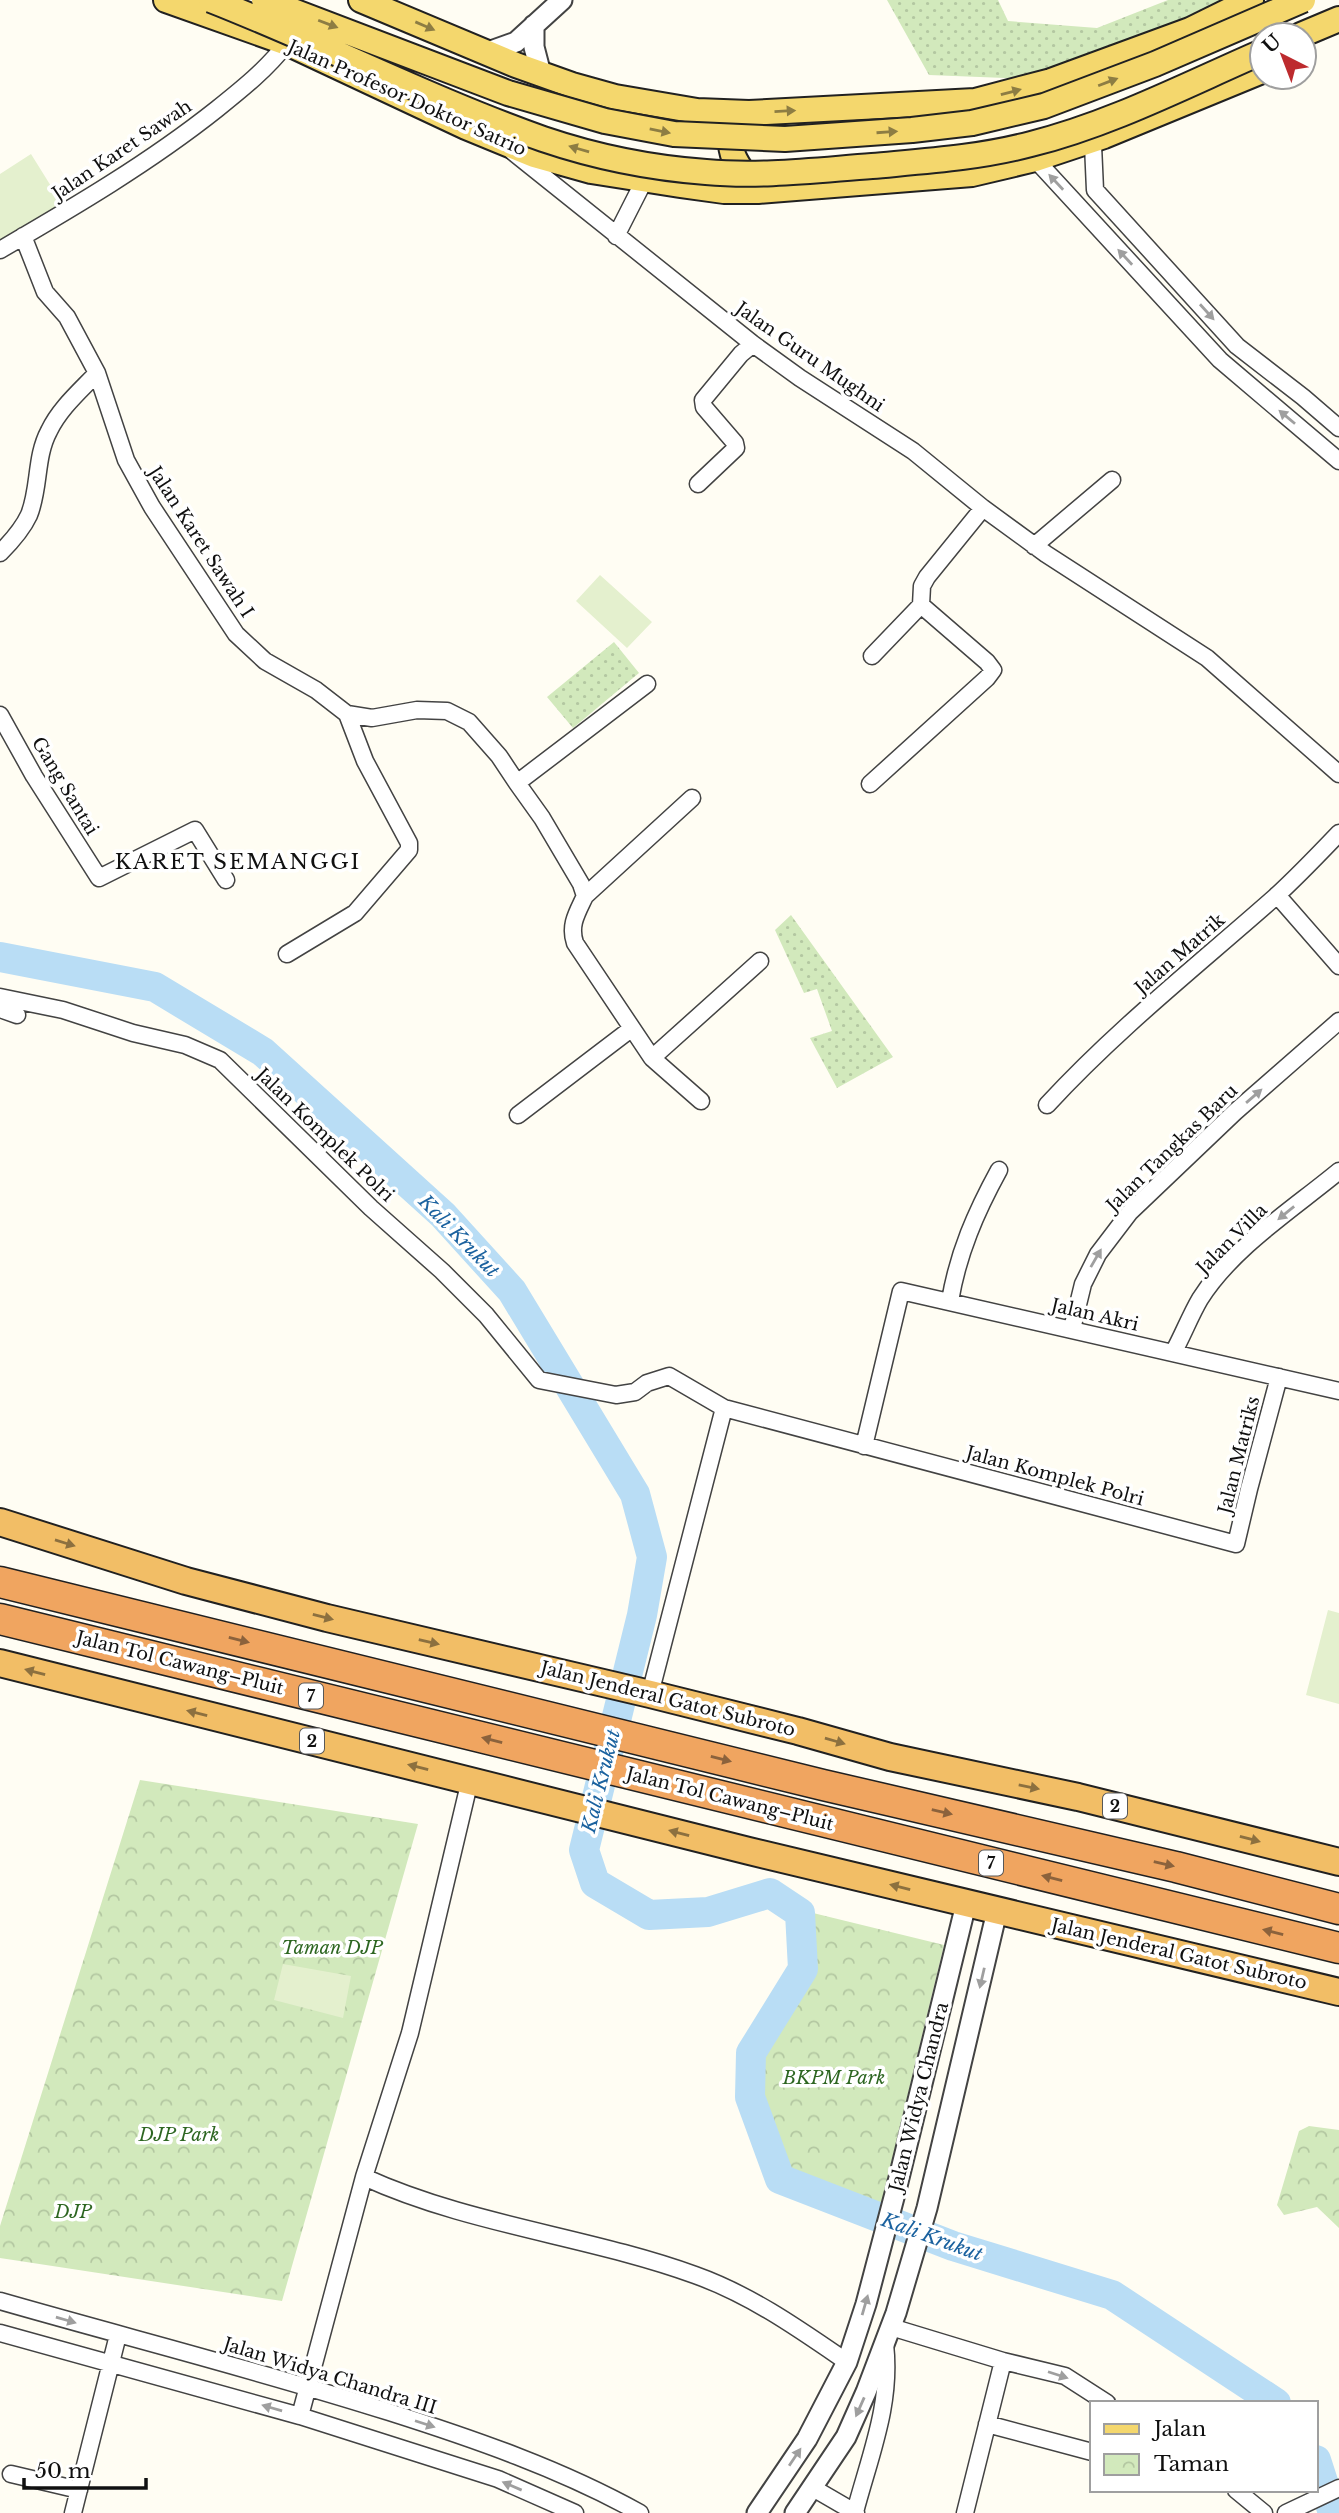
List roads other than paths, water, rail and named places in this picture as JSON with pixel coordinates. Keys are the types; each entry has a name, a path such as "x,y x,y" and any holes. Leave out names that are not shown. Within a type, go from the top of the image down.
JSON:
{"highway":[{"name":"Jalan Jenderal Gatot Subroto","path":"0,1522 186,1581 327,1618 642,1692 890,1757 1078,1797 1339,1862"},
{"path":"0,1564 173,1624"},
{"name":"Jalan Tol Cawang–Pluit","path":"0,1582 823,1785 1176,1867 1339,1909"},
{"name":"Jalan Tol Cawang–Pluit","path":"0,1619 1339,1948"},
{"name":"Jalan Jenderal Gatot Subroto","path":"0,1662 143,1700 966,1904 1339,1992"}],"main road":[{"name":"Jalan Profesor Doktor Satrio","path":"166,0 287,43 534,155 591,170 724,191 758,191 972,174 1035,159 1104,135 1248,77"},
{"path":"211,0 545,140 626,162 707,172 789,172 965,158 1019,147 1109,118 1248,58"},
{"path":"264,0 508,93 606,121 674,134 785,139 960,124 1044,106 1155,64 1303,0"},
{"path":"361,0 541,74 615,97 697,111 749,113 975,101 1077,72 1190,30 1251,0"},
{"path":"1318,28 1339,19"},
{"path":"1318,46 1339,37"},
{"path":"749,113 737,125 731,152 735,163 758,191"}],"street":[{"path":"488,52 516,42 562,0"},
{"path":"534,25 534,47 541,74"},
{"name":"Jalan Karet Sawah","path":"0,250 147,161 184,135 270,64 287,43"},
{"path":"1104,135 1093,145 1095,190 1237,345 1339,428"},
{"name":"Jalan Guru Mughni","path":"503,143 753,344 913,451 1034,546 1207,658 1339,774"},
{"path":"1035,159 1220,360 1339,461"},
{"path":"616,236 645,179"},
{"path":"1078,205 1078,196 1085,189 1095,190"},
{"name":"Jalan Karet Sawah I","path":"23,236 45,292 67,317 97,373 113,424 139,483 236,634 265,661 316,690 347,714"},
{"path":"698,484 736,448 735,443 704,407 703,401 741,354 753,344"},
{"path":"0,554 22,529 30,513 48,431 66,406 97,373"},
{"path":"1034,546 1112,480"},
{"path":"872,656 920,604 922,586 927,577 983,508"},
{"path":"870,784 993,670 920,604"},
{"path":"517,783 647,684"},
{"path":"347,714 372,718 417,710 447,712 469,722 517,783 564,854 585,896"},
{"path":"287,954 355,913 409,850 409,843 365,761 347,714"},
{"name":"Gang Santai","path":"0,715 34,776 99,878 195,830 226,880"},
{"path":"692,798 585,896 572,922 571,932 575,943 652,1058 701,1101"},
{"name":"Jalan Matrik","path":"1047,1105 1084,1065 1150,1004 1277,895 1339,833"},
{"path":"1277,895 1339,966"},
{"path":"652,1058 760,961"},
{"name":"Jalan Komplek Polri","path":"0,997 62,1010 133,1033 185,1045 220,1060 486,1315 539,1380 616,1395 635,1392 646,1383 669,1376 724,1408 1236,1544"},
{"path":"0,1009 16,1014"},
{"name":"Jalan Tangkas Baru","path":"1072,1329 1083,1284 1098,1254 1130,1212 1235,1112 1339,1021"},
{"path":"518,1115 631,1029"},
{"path":"950,1301 963,1244 999,1170"},
{"name":"Jalan Villa","path":"1173,1353 1200,1299 1227,1266 1267,1229 1339,1171"},
{"name":"Jalan Akri","path":"864,1446 901,1291 1339,1391"},
{"name":"Jalan Matriks","path":"1236,1544 1279,1377"},
{"path":"642,1692 724,1408"},
{"path":"300,2416 364,2178 410,2033 470,1780"},
{"name":"Jalan Widya Chandra","path":"757,2513 807,2439 847,2362 881,2248 937,2031 966,1904"},
{"name":"Jalan Widya Chandra","path":"795,2513 846,2437 888,2335 915,2255 998,1911"},
{"path":"937,2031 968,2038"},
{"path":"364,2178 448,2207 652,2261 696,2276 786,2319 847,2362"},
{"name":"Jalan Widya Chandra III","path":"0,2301 309,2387 504,2451 612,2497 640,2513"},
{"path":"0,2333 300,2416 498,2479 575,2513"},
{"path":"73,2513 118,2335"},
{"path":"813,2488 855,2513 887,2394 888,2335 1065,2376 1104,2401"},
{"path":"965,2513 1003,2361"},
{"path":"987,2424 1090,2451"},
{"path":"11,2474 79,2490"},
{"path":"1286,2513 1339,2488"},
{"path":"1238,2492 1264,2513"}],"waterway":[{"name":"Kali Krukut","path":"0,957 155,987 263,1052 443,1215 512,1291 635,1494 652,1557 642,1615 584,1850 595,1883 649,1915 708,1912 770,1893 800,1913 803,1969 751,2053 750,2097 780,2179 953,2246 1112,2295 1273,2401"},
{"name":"Kali Krukut","path":"1318,2466 1333,2513"}],"district":[{"name":"KARET SEMANGGI","path":"238,862"}],"park label":[{"name":"Taman DJP","path":"332,1948"},
{"name":"BKPM Park","path":"834,2078"},
{"name":"DJP Park","path":"179,2135"},
{"name":"DJP","path":"73,2212"}]}
